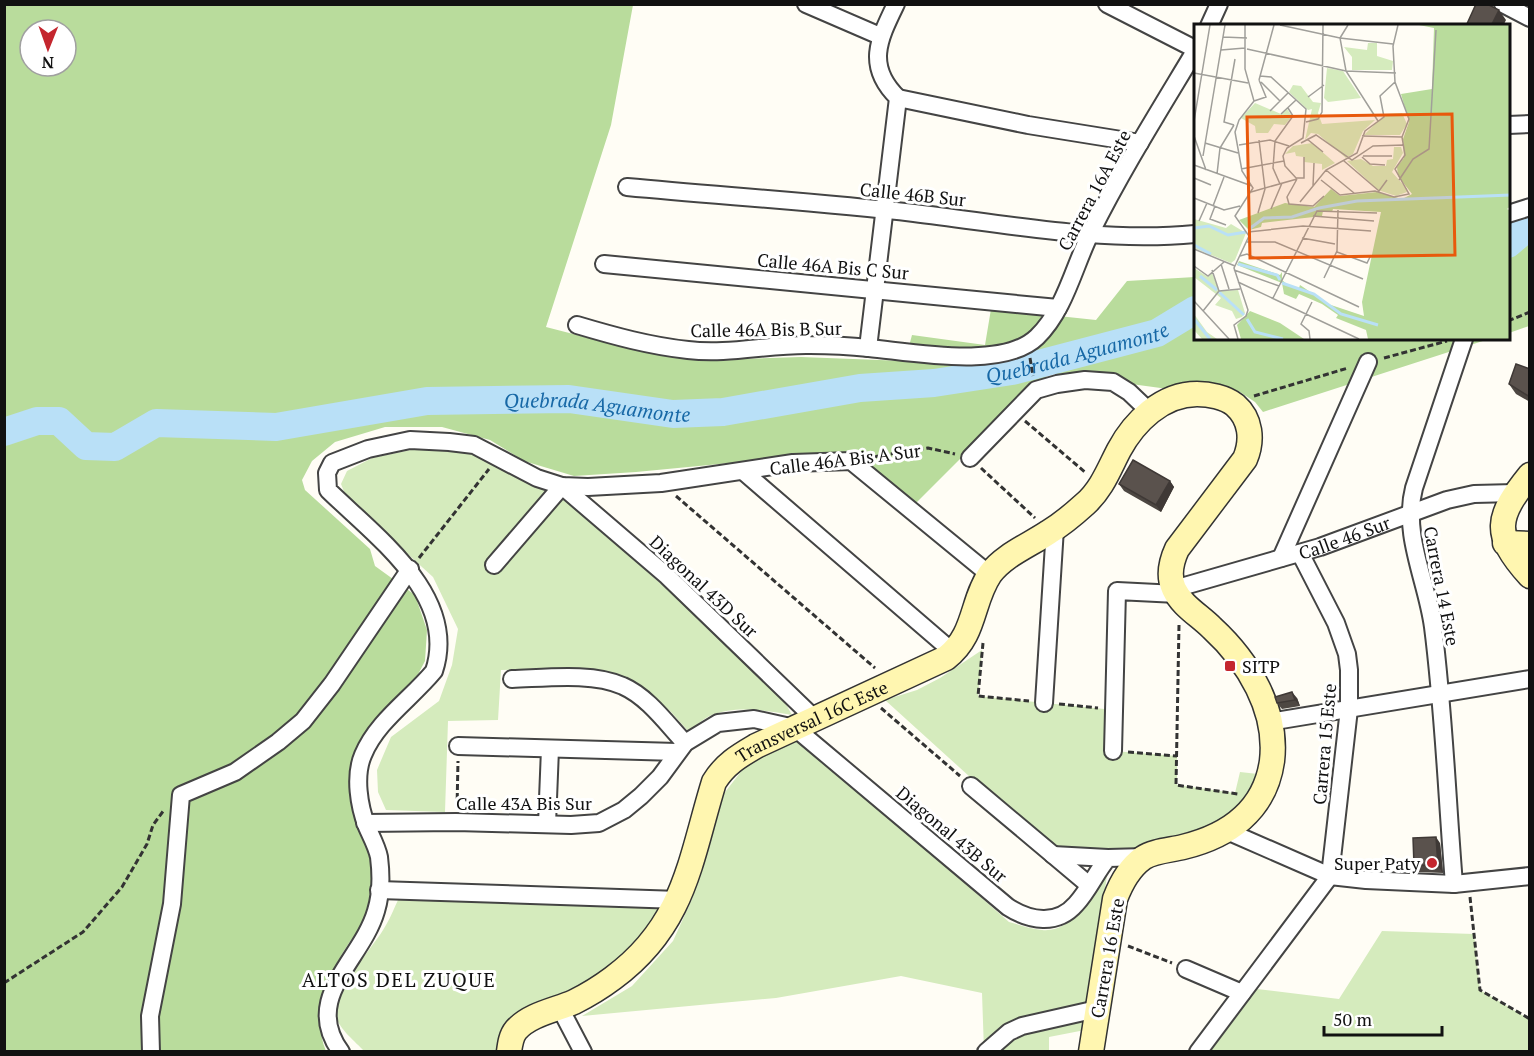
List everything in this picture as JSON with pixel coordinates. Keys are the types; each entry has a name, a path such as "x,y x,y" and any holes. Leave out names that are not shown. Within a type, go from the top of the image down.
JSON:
{"street":[{"path":"806,4 880,36"},
{"path":"896,4 880,36 878,46 879,65 886,83 898,98 1028,126 1140,143"},
{"path":"1107,4 1194,49"},
{"path":"1210,24 1219,4"},
{"path":"1503,4 1530,18"},
{"name":"Carrera 16A Este","path":"1029,352 1058,308 1090,234 1194,52"},
{"path":"868,348 898,98"},
{"path":"1510,125 1530,124"},
{"name":"Calle 46B Sur","path":"627,187 885,210 1090,234 1131,237 1194,234"},
{"path":"1510,214 1530,207"},
{"name":"Calle 46A Bis C Sur","path":"604,264 1058,308"},
{"name":"Calle 46A Bis B Sur","path":"578,326 646,344 692,351 715,352 808,345 868,348 930,356 1029,352"},
{"name":"Carrera 14 Este","path":"1461,884 1431,614 1409,514 1414,488 1464,340"},
{"path":"1281,558 1368,362"},
{"path":"970,458 1036,390 1085,380 1113,382 1129,392 1150,412 1171,399 1192,394 1213,395 1232,403 1249,425 1250,439 1245,459 1177,549 1171,569 1177,594 1223,639 1245,666 1263,699 1269,722 1272,759 1266,783 1247,814 1227,831 1202,842 1145,857 1108,858 1053,855"},
{"name":"Transversal 16C Este","path":"509,1052 510,1042 516,1030 534,1017 560,1008 593,992 632,962 656,936 679,900 688,877 714,782 731,760 756,746 939,662 953,652 965,638 990,575 1000,564 1052,530 1092,498 1124,441 1150,412"},
{"name":"Calle 46A Bis A Sur","path":"410,569 328,490 327,473 332,463 368,449 410,440 474,445 537,478 562,486 588,488 661,483 793,463 851,461"},
{"path":"851,461 990,575"},
{"path":"744,472 953,652"},
{"path":"1522,484 1503,519 1505,543 1514,558 1530,576"},
{"name":"Calle 46 Sur","path":"1113,751 1118,591 1177,594 1447,500 1522,484"},
{"path":"494,565 562,486"},
{"name":"Diagonal 43D Sur","path":"562,486 667,576 805,723"},
{"path":"1044,703 1052,530"},
{"path":"1505,543 1530,544"},
{"name":"Carrera 15 Este","path":"1300,553 1336,622 1347,654 1349,709 1330,876"},
{"path":"151,1052 150,1016 172,904 181,795 235,772 303,721 332,684 410,569 429,604 436,625 437,660 434,671 373,737 363,755 359,771 359,793 365,823 379,855 379,890 376,912 335,984 328,1002 327,1023 333,1041 340,1052"},
{"path":"512,679 584,678 623,686 638,695 681,748"},
{"path":"1269,722 1530,680"},
{"path":"458,746 550,749 681,748 718,723 754,719 805,723"},
{"name":"Diagonal 43B Sur","path":"805,723 1008,907 1022,916 1038,920 1054,918 1065,913 1075,905 1097,870 1108,858"},
{"name":"Calle 43A Bis Sur","path":"365,823 599,823 624,810 642,796 660,777 681,748"},
{"path":"548,824 550,749"},
{"path":"971,786 1089,885"},
{"path":"1227,831 1330,876 1461,884 1530,876"},
{"name":"Carrera 16 Este","path":"1091,1052 1115,899 1130,871 1145,857"},
{"path":"1198,1052 1330,876"},
{"path":"379,890 679,900"},
{"path":"1186,969 1242,993"},
{"path":"560,1008 583,1052"},
{"path":"986,1051 1009,1032 1022,1026 1097,1010"}],"path":[{"path":"1510,321 1530,312"},
{"path":"1232,403 1448,340"},
{"path":"1029,352 1033,374"},
{"path":"1015,412 1101,485"},
{"name":"Calle 46A Bis A Sur","path":"851,461 928,448 970,458"},
{"path":"410,569 497,458"},
{"path":"970,458 1052,530"},
{"path":"661,483 892,683"},
{"path":"1177,594 1176,785 1259,797"},
{"path":"866,695 971,786"},
{"path":"456,822 458,746"},
{"path":"1113,751 1177,756"},
{"path":"4,983 83,932 122,887 147,844 153,825 166,807 181,795"},
{"path":"1461,884 1480,990 1530,1019"},
{"path":"1109,938 1186,969"}],"green space":[{"path":"5,5 633,5 611,125 546,327 635,350 705,360 801,357 905,361 912,335 985,345 991,309 1096,320 1127,281 1194,277 1194,340 1486,340 1263,412 1255,402 1240,392 1216,386 1168,389 1050,373 915,504 854,451 574,476 524,461 490,440 442,427 385,427 335,442 312,461 302,480 305,490 370,549 375,566 415,595 427,630 425,661 413,684 355,763 373,855 374,891 371,908 365,922 335,967 324,995 320,1024 326,1051 5,1052"},
{"path":"1529,213 1529,326 1510,333 1510,222"},
{"path":"430,446 473,452 514,476 564,497 777,688 792,715 732,710 709,716 688,731 671,712 638,683 600,670 558,668 501,670 498,720 448,721 445,812 386,810 378,792 377,770 391,737 439,701 452,665 458,629 433,577 347,499 341,484 347,471 372,458"},
{"path":"982,650 978,696 1114,710 1113,751 1177,756 1177,785 1235,793 1240,772 1258,774 1247,802 1227,820 1193,835 1123,855 1055,854 885,700 917,690 940,678"},
{"path":"799,737 1009,922 1042,930 1063,926 1080,912 1107,875 1085,1030 1049,1037 1049,1051 984,1051 982,993 901,976 776,998 582,1016 632,986 673,941 692,899 722,796 747,764"},
{"path":"402,898 664,905 624,958 501,1051 364,1051 338,1022 335,1011 336,1002 348,979 381,934 398,900"},
{"path":"1382,931 1474,934 1480,990 1529,1019 1529,1051 1206,1052 1257,989 1339,999"}],"building":[{"path":"1476,4 1487,4 1499,10 1492,24 1467,24"},
{"path":"1516,364 1530,369 1530,397 1509,384"},
{"path":"1133,460 1170,481 1156,505 1119,484"},
{"path":"1292,692 1295,700 1277,703 1275,697"},
{"path":"1436,837 1438,866 1414,865 1413,838"}],"waterway":[{"name":"Quebrada Aguamonte","path":"1510,242 1530,225"},
{"name":"Quebrada Aguamonte","path":"4,432 37,421 59,421 86,446 115,447 156,423 276,427 427,401 569,399 673,414 723,412 860,388 934,383 1012,371 1157,333 1194,311"}],"place":[{"name":"SITP","path":"1230,666"},
{"name":"Super Paty","path":"1432,863"}],"district":[{"name":"ALTOS DEL ZUQUE","path":"399,979"}]}
